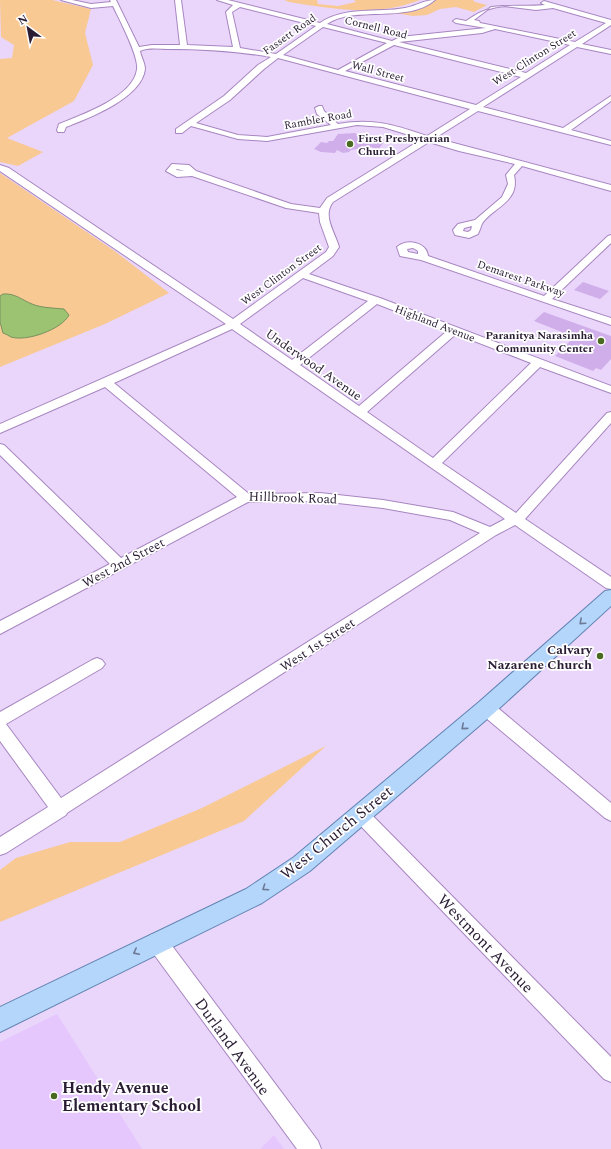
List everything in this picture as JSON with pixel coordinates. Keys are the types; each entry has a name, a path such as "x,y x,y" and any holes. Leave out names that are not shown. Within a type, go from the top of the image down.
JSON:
{"main road":[{"name":"West Church Street","path":"0,1020 157,942 254,896 302,864 486,708 611,596"}],"street":[{"path":"61,130 62,126 100,108 128,90 134,84 141,71 137,50 114,2 91,6 64,0"},
{"path":"178,0 184,46"},
{"name":"Cornell Road","path":"220,0 527,76"},
{"name":"Fassett Road","path":"179,131 227,98 261,67 329,20 343,16 405,10 432,0"},
{"path":"538,1 611,22"},
{"path":"237,50 229,12 238,5"},
{"path":"552,6 533,8 494,5 489,6 468,20 611,52"},
{"path":"456,21 496,27"},
{"name":"West Clinton Street","path":"0,429 214,334 233,324 328,256 334,247 332,237 325,223 322,211 324,205 330,200 577,45 611,22"},
{"path":"339,72 392,43 406,38 482,31 496,27"},
{"name":"Wall Street","path":"137,50 147,47 184,46 237,50 278,56 611,144"},
{"path":"564,131 611,98"},
{"path":"319,108 320,112 336,126"},
{"name":"Rambler Road","path":"191,124 238,137 267,139 357,123 384,125 428,139 611,188"},
{"path":"478,222 506,198 512,184 510,175 520,163"},
{"name":"Underwood Avenue","path":"0,168 6,170 233,324 434,464 611,584"},
{"path":"193,173 289,206 322,211"},
{"path":"546,299 611,238"},
{"name":"Demarest Parkway","path":"423,258 611,322"},
{"name":"Highland Avenue","path":"303,275 376,300 537,363 610,388"},
{"path":"292,366 376,300"},
{"path":"359,412 455,330"},
{"path":"434,464 537,363"},
{"name":"Hillbrook Road","path":"106,382 246,498 320,497 383,504 453,516 491,532"},
{"name":"West 1st Street","path":"0,848 491,532 516,520 523,515 611,416"},
{"path":"0,448 118,564"},
{"name":"West 2nd Street","path":"0,628 118,564 246,498"},
{"path":"0,720 97,664"},
{"path":"486,708 611,813"},
{"path":"0,728 60,810"},
{"name":"Westmont Avenue","path":"361,815 611,1072"},
{"name":"Durland Avenue","path":"157,942 310,1149"}],"shaded area":[{"path":"0,0 52,0 91,9 85,33 93,65 74,101 7,138 43,152 18,166 0,162 0,59 12,58 14,45 1,37"},
{"path":"284,0 317,0 318,4 338,6 356,2 354,0 420,0 388,8 355,10 322,7"},
{"path":"434,0 473,0 475,2 487,5 474,12 456,7 440,9 427,15 413,16 395,13 418,7"},
{"path":"0,173 116,252 169,293 105,324 0,367"},
{"path":"3,294 15,296 32,304 48,308 64,309 69,315 59,325 43,333 26,338 11,337 3,333 0,322 0,296"},
{"path":"326,746 244,821 0,922 0,870 16,858 70,842 120,842 202,808"},
{"name":"Hendy Avenue Elementary School","path":"57,1014 142,1149 0,1149 0,1042"},
{"path":"274,1135 284,1149 260,1149"}],"building":[{"name":"First Presbytarian Church","path":"355,133 367,138 373,138 375,141 385,140 379,149 374,150 372,147 351,150 343,153 337,150 335,153 321,152 314,149 321,142 327,143 329,141 333,141 338,134"},
{"path":"583,282 609,291 600,299 574,290"},
{"name":"Paranitya Narasimha Community Center","path":"544,312 611,336 611,359 601,370 596,368 593,371 555,356 574,337 534,321"}],"place":[{"name":"First Presbytarian Church","path":"350,144"},
{"name":"Paranitya Narasimha Community Center","path":"601,341"},
{"name":"Calvary Nazarene Church","path":"600,656"},
{"name":"Hendy Avenue Elementary School","path":"54,1096"}]}
